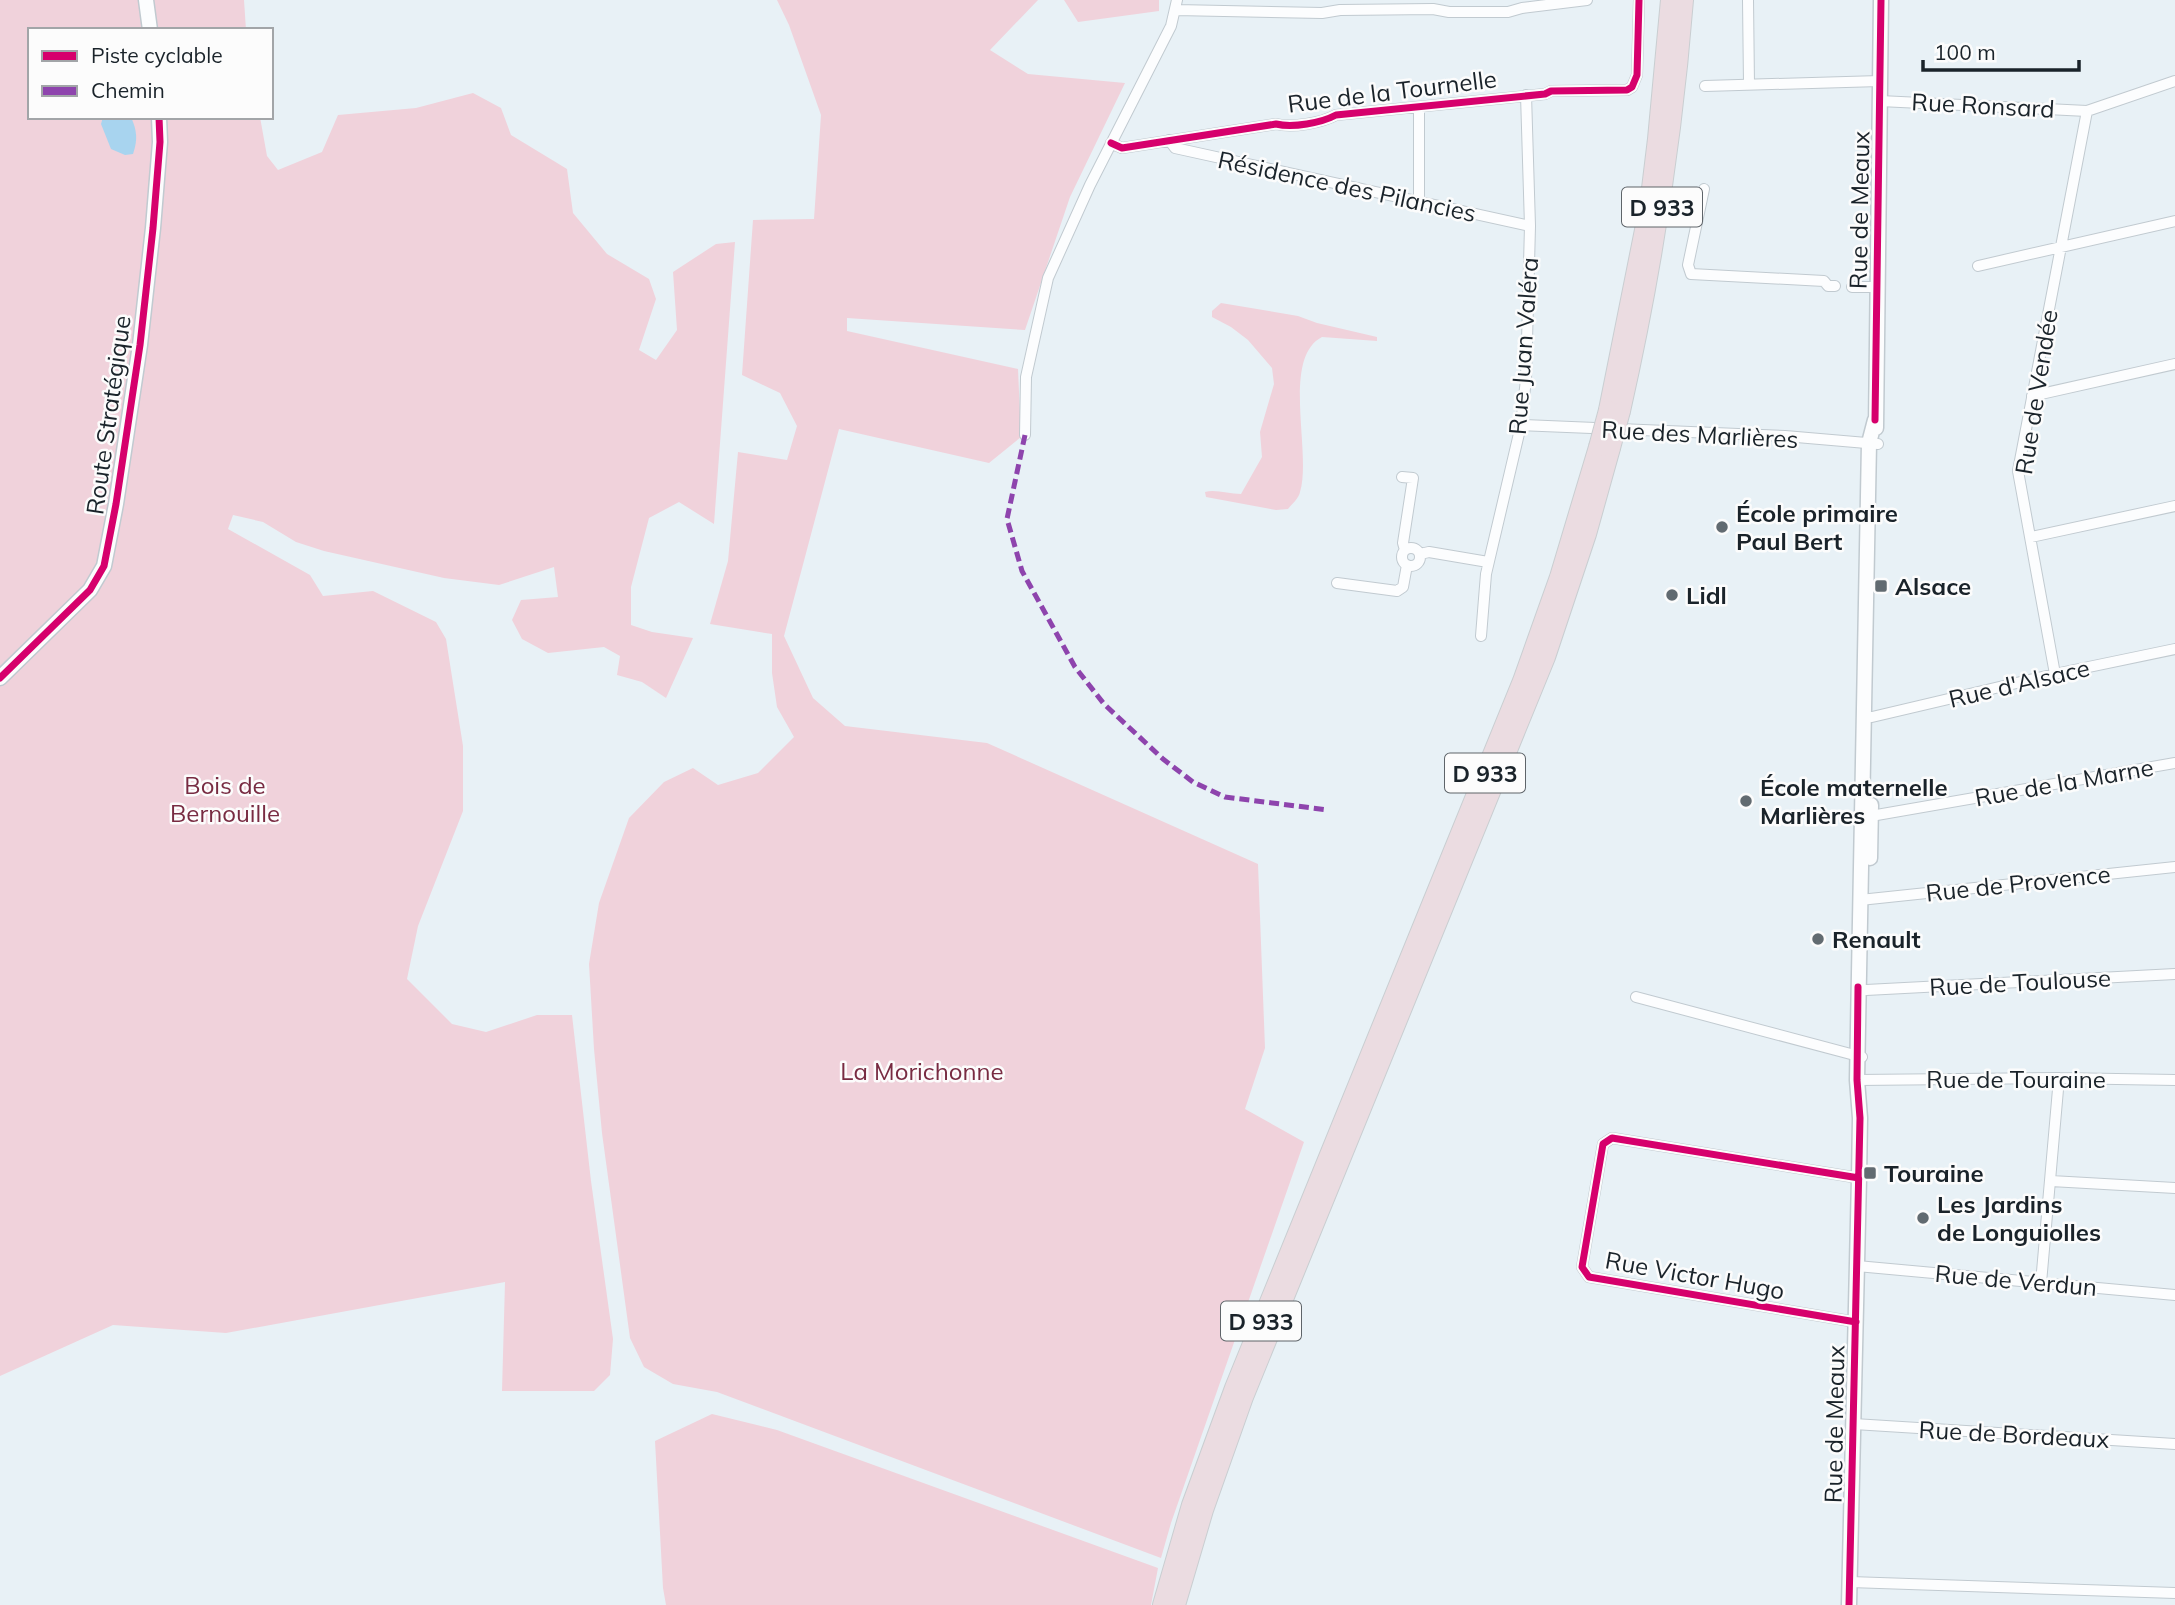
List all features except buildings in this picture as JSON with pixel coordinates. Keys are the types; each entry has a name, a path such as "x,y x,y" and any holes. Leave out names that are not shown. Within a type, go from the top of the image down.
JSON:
{"highway":[{"name":"D 933","path":"1614,411 1649,205 1671,0"},
{"name":"D 933","path":"1162,1605 1175,1592 1211,1448 1531,657 1604,447 1636,345 1660,219 1671,141 1684,0"}],"main road":[{"path":"146,0 150,28"},
{"name":"Rue de Meaux","path":"1849,1605 1875,420 1881,0"},
{"name":"Route Stratégique","path":"0,678 90,590 104,566 116,504 139,345 153,228 160,142 159,119"},
{"name":"Rue de Meaux","path":"1861,1056 1866,990 1864,900 1871,816 1868,717 1874,679 1870,645"}],"street":[{"path":"1025,435 1026,377 1048,278 1067,232 1171,26 1177,5 1322,13 1340,10 1433,9 1449,12 1508,12 1587,0"},
{"name":"Rue de la Tournelle","path":"1111,143 1122,148 1276,124 1284,126 1327,120 1336,115 1545,94 1551,91 1627,90 1632,87 1636,75 1639,0"},
{"path":"1748,0 1749,84"},
{"path":"1705,86 1880,81"},
{"path":"2087,111 2175,81"},
{"name":"Rue Juan Valéra","path":"1481,636 1489,562 1521,425 1529,322 1530,158 1525,95"},
{"name":"Rue Ronsard","path":"1880,101 2087,111"},
{"path":"1419,107 1419,203"},
{"name":"Rue de Vendée","path":"2055,674 2018,471 2087,111"},
{"name":"Résidence des Pilancies","path":"1169,140 1175,148 1530,226"},
{"path":"1704,189 1688,265 1691,274 1824,281 1828,286 1835,286"},
{"path":"1978,266 2175,221"},
{"path":"1852,286 1877,286"},
{"path":"2032,396 2175,364"},
{"name":"Rue des Marlières","path":"1521,425 1874,443"},
{"path":"1337,583 1397,592 1403,587 1407,565 1402,558 1413,478 1402,477"},
{"path":"2031,537 2175,506"},
{"path":"1405,550 1414,548 1420,554"},
{"path":"1420,554 1429,552 1489,562"},
{"path":"1407,565 1416,565 1420,554"},
{"name":"Rue d'Alsace","path":"1868,717 2175,649"},
{"name":"Rue de la Marne","path":"1871,816 2175,763"},
{"name":"Rue de Provence","path":"1864,900 2175,867"},
{"name":"Rue de Toulouse","path":"1866,990 2175,974"},
{"path":"1636,997 1861,1056"},
{"path":"2041,1283 2059,1078"},
{"name":"Rue de Touraine","path":"1860,1080 2175,1080"},
{"name":"Rue Victor Hugo","path":"1856,1322 1589,1277 1582,1267 1603,1144 1612,1138 1859,1178"},
{"path":"2051,1181 2175,1188"},
{"name":"Rue de Verdun","path":"1857,1266 2175,1295"},
{"name":"Rue de Bordeaux","path":"1854,1424 2175,1444"},
{"path":"1850,1582 2175,1593"}],"green space":[{"name":"Bois de Bernouille","path":"0,0 244,0 246,28 28,28 28,119 260,119 267,156 278,170 322,152 338,115 416,108 473,93 501,108 511,135 567,169 573,213 607,254 649,279 656,299 639,350 656,360 677,330 673,272 716,244 735,242 714,524 679,502 649,518 631,587 631,625 652,632 693,638 666,698 642,682 617,675 620,656 604,647 548,653 522,639 512,620 521,600 558,597 554,567 499,585 444,578 324,551 296,542 263,522 233,515 228,529 310,575 323,596 373,591 436,622 446,639 463,746 463,811 418,926 407,979 452,1024 486,1032 537,1015 572,1015 613,1339 610,1375 594,1391 502,1391 505,1282 226,1333 113,1325 0,1376"},
{"name":"La Morichonne","path":"777,0 1038,0 990,50 1028,74 1125,83 1070,197 1025,330 847,318 847,331 1018,369 1021,437 989,463 839,429 784,636 813,698 845,726 987,743 1258,864 1265,1048 1245,1109 1304,1142 1161,1558 717,1392 673,1384 644,1367 630,1338 602,1133 594,1049 589,964 599,903 629,818 664,782 693,768 718,785 758,773 794,737 777,707 772,673 772,634 710,624 728,561 738,452 787,460 797,426 780,393 742,375 753,220 814,219 821,115 789,25"},
{"path":"1064,0 1159,0 1159,11 1078,22"},
{"path":"1221,303 1298,316 1377,337 1377,341 1322,337 1310,348 1303,365 1300,385 1303,475 1297,499 1288,509 1276,510 1206,497 1205,492 1209,491 1241,494 1262,457 1260,432 1274,384 1272,368 1248,340 1212,317 1212,311"},
{"path":"712,1414 777,1430 1158,1568 1151,1605 666,1605 655,1441"}],"water":[{"path":"102,119 132,119 136,135 133,154 125,155 111,149 101,124"}],"marked path":[{"path":"1025,435 1007,519 1022,571 1075,667 1104,704 1163,759 1193,782 1225,797 1328,810"}],"cycle path":[{"path":"1111,143 1122,148 1276,124 1307,124 1336,115 1545,94 1551,91 1627,90 1632,87 1637,75 1639,0"},
{"path":"1875,420 1881,0"},
{"path":"0,678 90,590 104,566 140,345 153,228 160,142 159,119"},
{"path":"1849,1605 1860,1118 1857,1080 1858,987"},
{"path":"1856,1322 1589,1277 1582,1267 1603,1144 1612,1138 1859,1178"}],"place":[{"name":"École primaire Paul Bert","path":"1722,527"},
{"name":"Alsace","path":"1881,586"},
{"name":"Lidl","path":"1672,595"},
{"name":"École maternelle Marlières","path":"1746,801"},
{"name":"Renault","path":"1818,939"},
{"name":"Touraine","path":"1870,1173"},
{"name":"Les Jardins de Longuiolles","path":"1923,1218"}]}
